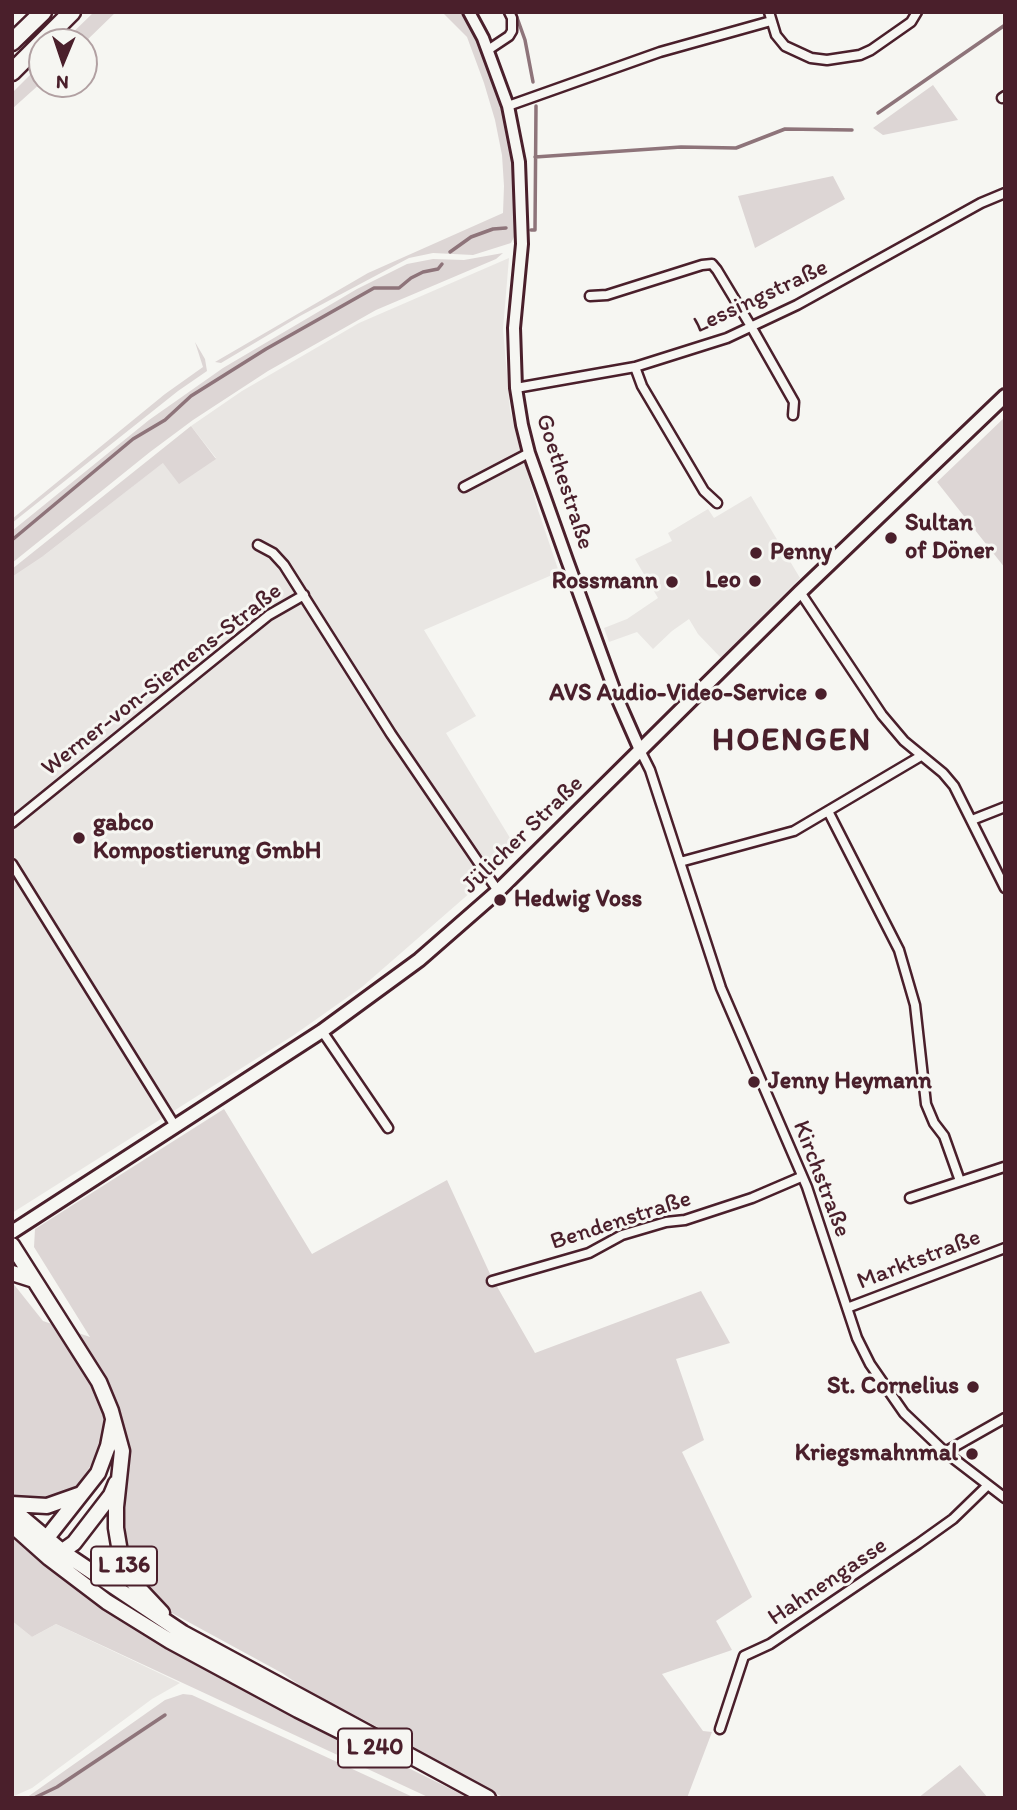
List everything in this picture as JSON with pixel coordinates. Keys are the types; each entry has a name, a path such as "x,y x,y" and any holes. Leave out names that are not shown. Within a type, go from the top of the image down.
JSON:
{"highway":[{"path":"12,42 43,12"},
{"path":"12,72 72,12"}],"main road":[{"name":"Jülicher Straße","path":"12,1232 322,1031 419,960 498,891 800,592 1005,396"},
{"name":"L 136","path":"12,1245 99,1382 114,1418 122,1451 116,1528 124,1568 139,1591 183,1633"},
{"path":"12,1273 34,1280"},
{"path":"46,1556 46,1539 93,1482 103,1463 114,1418"},
{"name":"L 136","path":"46,1556 64,1553 74,1543 111,1495 119,1477"},
{"path":"12,1506 47,1506 85,1492"},
{"name":"L 240","path":"12,1506 64,1553 183,1633 480,1798"},
{"name":"L 240","path":"12,1525 46,1556 107,1602 170,1641 298,1710 488,1798"}],"street":[{"name":"Goethestraße","path":"469,12 488,50 508,106 521,185 522,253 514,328 516,388 529,453 618,700 640,750"},
{"path":"488,50 512,31 509,12"},
{"path":"508,106 770,16 776,34 785,46 811,58 827,60 860,55 911,22 917,12"},
{"name":"Lessingstraße","path":"516,388 635,367 752,328 1005,192"},
{"path":"590,296 607,295 712,264 794,402 793,415"},
{"path":"635,367 642,386 704,491 717,503"},
{"path":"464,486 529,453"},
{"name":"Werner-von-Siemens-Straße","path":"258,545 279,559 304,595 391,734 498,891"},
{"path":"800,592 883,715 904,741 943,773 954,786 1005,888"},
{"name":"Werner-von-Siemens-Straße","path":"12,823 269,615 304,595"},
{"name":"Kirchstraße","path":"640,750 650,770 721,988 807,1187 857,1338 886,1389 904,1413 945,1452 1005,1498"},
{"path":"680,862 794,831 921,757"},
{"path":"972,820 1005,807"},
{"path":"828,811 900,950 915,1005 926,1104 934,1124 944,1136 960,1181"},
{"path":"12,864 175,1126"},
{"path":"322,1031 388,1128"},
{"path":"910,1198 1003,1167"},
{"name":"Bendenstraße","path":"492,1282 589,1253 622,1235 666,1222 685,1220 752,1198 801,1177"},
{"name":"Marktstraße","path":"847,1308 1005,1248"},
{"path":"945,1452 1005,1418"},
{"name":"Hahnengasse","path":"720,1729 744,1656 770,1644 919,1545 953,1519 988,1485"}],"shaded area":[{"path":"94,12 116,12 98,29 77,28"},
{"path":"442,12 463,12 483,52 503,108 511,143 515,184 515,235 511,243 473,255 433,253 409,258 300,316 221,363 215,362 368,273 503,213 502,155 484,83 467,37"},
{"path":"28,77 28,95 12,109 12,93"},
{"path":"933,85 958,120 883,135 873,128"},
{"path":"833,176 845,199 755,248 738,196"},
{"path":"503,253 496,259 376,310 268,371 150,452 12,563 12,531 149,420 223,368 357,289 407,264 433,259 464,260"},
{"path":"509,258 503,329 510,410 538,510 559,572 424,630 476,716 446,733 518,851 362,987 294,1035 12,1213 12,577 42,557 164,462 216,458 191,426 242,391 359,323"},
{"path":"195,342 205,359 207,371 12,523 12,519 165,394 203,367"},
{"path":"1005,417 1005,568 937,482"},
{"path":"191,426 216,459 179,484 163,463 42,557 12,577 12,569"},
{"path":"751,496 800,578 721,658 698,634 689,619 653,649 637,632 609,642 604,628 627,619 658,598 635,559 672,541 668,533 708,509 714,518"},
{"path":"224,1109 312,1254 447,1180 491,1276 535,1353 701,1291 730,1343 676,1359 704,1440 682,1452 752,1597 716,1621 732,1650 662,1674 703,1731 712,1732 687,1798 505,1798 436,1765 395,1736 308,1691 282,1673 170,1612 143,1586 125,1556 127,1437 100,1451 76,1488 44,1501 12,1496 12,1282 43,1321 90,1337 34,1247 35,1229"},
{"path":"12,1536 69,1583 133,1626 202,1666 469,1798 430,1798 56,1624 32,1637 12,1621"},
{"path":"12,1621 32,1637 56,1624 180,1683 152,1699 32,1788 12,1797"},
{"path":"183,1694 192,1695 415,1798 26,1798 165,1700"},
{"path":"960,1765 988,1798 918,1798"}],"waterway":[{"path":"515,12 525,40 533,82"},
{"path":"878,113 1005,25"},
{"path":"531,230 535,230 536,106"},
{"path":"535,157 681,147 736,148 785,129 852,130"},
{"path":"450,252 471,237 493,229 506,228"},
{"path":"12,540 133,439 165,420 191,396 266,349 374,288 399,288 411,278 438,269 442,264"},
{"path":"34,1798 57,1787 165,1715"}],"place":[{"name":"Sultan of Döner","path":"891,538"},
{"name":"Penny","path":"756,553"},
{"name":"Leo","path":"755,581"},
{"name":"Rossmann","path":"672,582"},
{"name":"AVS Audio-Video-Service","path":"821,694"},
{"name":"gabco Kompostierung GmbH","path":"79,838"},
{"name":"Hedwig Voss","path":"500,900"},
{"name":"Jenny Heymann","path":"754,1082"},
{"name":"St. Cornelius","path":"973,1387"},
{"name":"Kriegsmahnmal","path":"972,1454"}],"district":[{"name":"HOENGEN","path":"792,742"}]}
